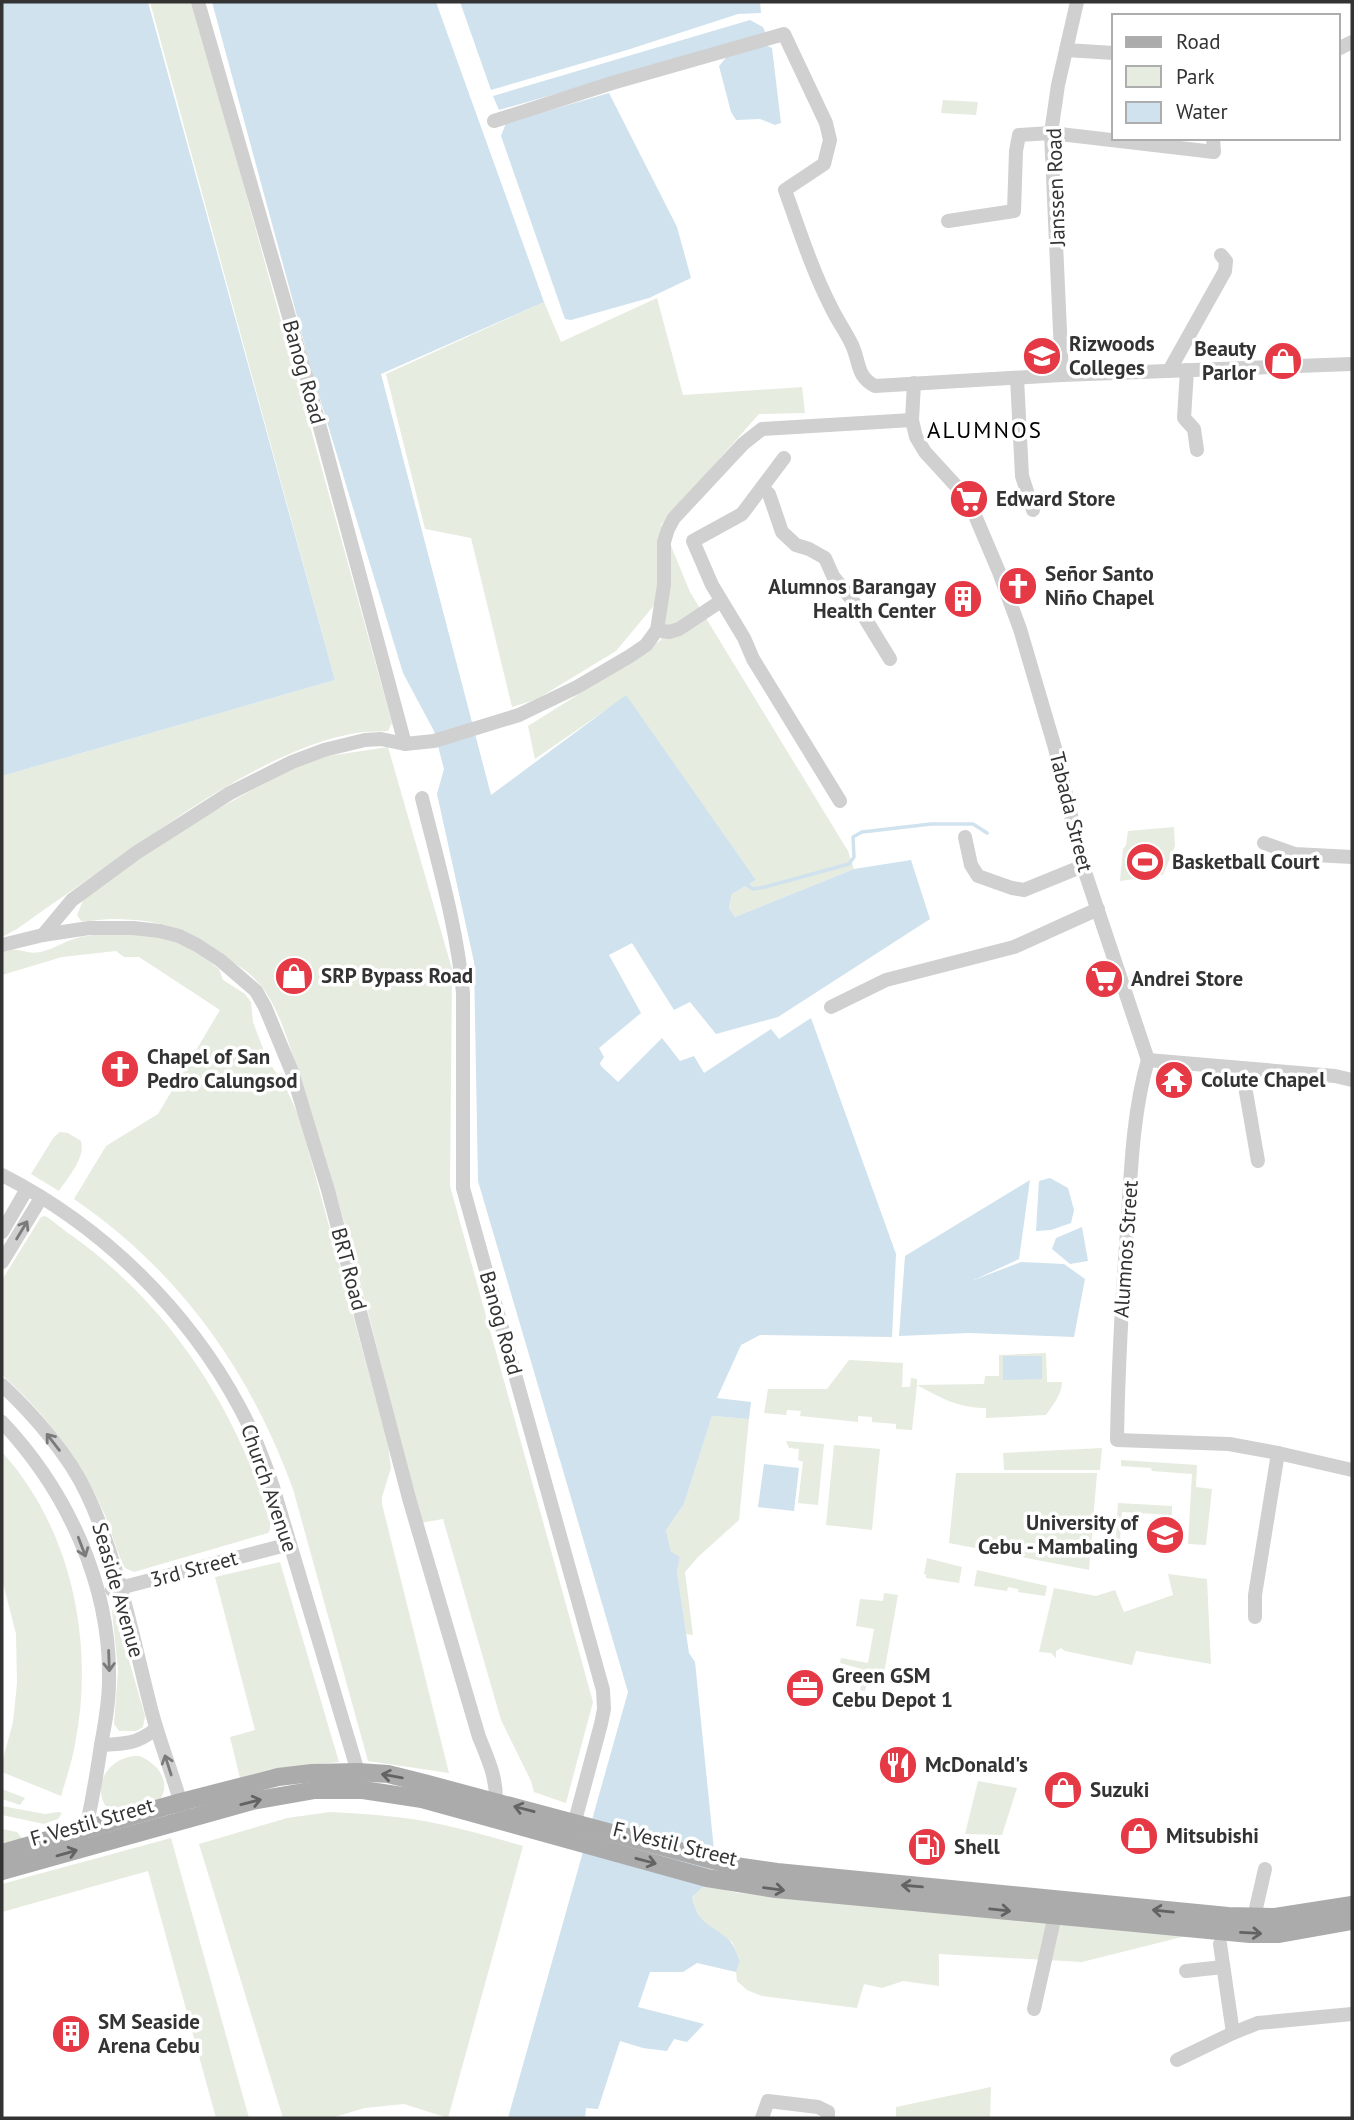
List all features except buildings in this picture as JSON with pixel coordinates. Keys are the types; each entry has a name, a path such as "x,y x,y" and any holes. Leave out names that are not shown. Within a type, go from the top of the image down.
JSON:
{"main road":[{"name":"F. Vestil Street","path":"2,1853 278,1777 358,1772 388,1774 495,1810 580,1833 735,1866 848,1880 1254,1917 1294,1915 1352,1905"},
{"name":"F. Vestil Street","path":"2,1871 185,1820 282,1795 315,1790 363,1790 495,1810"},
{"name":"F. Vestil Street","path":"580,1833 707,1878 776,1889 1250,1934 1279,1934 1352,1921"}],"street":[{"name":"Banog Road","path":"198,2 310,392 405,744"},
{"name":"Janssen Road","path":"1062,375 1051,133 1058,85 1077,2"},
{"path":"494,121 612,83 784,34 826,123 830,140 824,164 785,190 815,272 830,306 853,346 865,381 875,386 1062,375 1352,364"},
{"path":"1066,50 1112,53"},
{"path":"948,221 1014,211 1019,135 1051,133 1214,152 1213,140"},
{"path":"1169,371 1225,271 1226,261 1221,255"},
{"path":"1187,370 1184,418 1194,429 1196,450"},
{"path":"1017,378 1022,476 1033,510"},
{"name":"Tabada Street","path":"914,383 912,420 916,438 925,452 968,499 1004,583 1020,629 1055,748 1083,866 1148,1060"},
{"path":"43,935 72,900 136,853 230,793 292,762 324,750 365,740 381,739 405,744 434,741 519,715 577,687 646,645 657,630 664,585 664,542 668,529 674,518 752,435 762,429 912,420"},
{"path":"784,458 742,514 693,541 721,601 840,801"},
{"path":"762,488 769,494 782,532 796,545 825,558 833,576 860,610 890,659"},
{"path":"657,630 669,632 679,629 721,601"},
{"name":"Banog Road","path":"422,798 451,914 461,971 463,1188 603,1690 602,1716 580,1833"},
{"path":"965,837 971,865 978,876 1012,888 1024,890 1083,866"},
{"path":"1264,843 1295,854 1352,857"},
{"path":"831,1007 886,980 1014,947 1098,909"},
{"name":"BRT Road","path":"2,945 89,928 160,931 179,936 208,952 256,991 292,1072 328,1190 411,1502 479,1737 493,1771 495,1810"},
{"path":"1148,1060 1335,1076 1352,1080"},
{"name":"Alumnos Street","path":"1148,1060 1139,1090 1131,1173 1116,1440 1229,1444 1278,1453"},
{"path":"1242,1069 1258,1161"},
{"name":"Church Avenue","path":"2,1175 79,1222 139,1274 178,1318 239,1407 259,1448 363,1790"},
{"path":"2,1231 27,1189"},
{"path":"2,1262 41,1198"},
{"name":"Seaside Avenue","path":"2,1385 67,1460 86,1492 112,1560 156,1728 185,1820"},
{"name":"Seaside Avenue","path":"2,1422 39,1466 62,1503 80,1541 99,1593 108,1637 110,1683 102,1745 86,1829"},
{"path":"1255,1617 1255,1595 1278,1453 1352,1470"},
{"name":"3rd Street","path":"99,1593 290,1544"},
{"path":"102,1745 128,1744 143,1738 156,1728"},
{"path":"1254,1917 1265,1869"},
{"path":"1034,2009 1055,1915"},
{"path":"1220,1944 1233,2033"},
{"path":"1186,1971 1223,1967"},
{"path":"1177,2060 1258,2023 1352,2014"},
{"path":"762,2118 768,2101 818,2107 828,2112 828,2118"}],"green space":[{"path":"150,2 193,2 392,723 388,731 356,733 294,752 231,784 171,821 2,937 2,776 335,680"},
{"path":"943,100 978,102 976,115 941,113"},
{"path":"657,298 683,395 802,387 805,413 759,414 661,525 656,603 616,651 537,699 512,707 471,538 425,529 386,374 544,302 561,342"},
{"path":"669,541 690,592 848,851 854,869 735,917 729,908 732,894 756,880 626,696 535,759 528,726 661,640 669,582"},
{"path":"388,747 452,969 450,1186 593,1702 566,1803 534,1792 501,1720 443,1519 420,1523 335,1190 288,1042 272,1002 248,973 208,945 183,932 145,921 81,921 77,915 84,898 127,867 209,814 252,790 322,757"},
{"name":"Basketball Court","path":"1174,827 1175,846 1163,875 1120,881 1128,831"},
{"path":"103,934 138,934 171,939 186,945 219,969 223,980 245,994 251,1002 253,1022 267,1059 285,1086 300,1119 388,1444 391,1468 382,1504 449,1773 368,1761 293,1489 255,1403 207,1326 178,1291 147,1258 112,1227 74,1199 106,1146 158,1114 220,1010 139,957 124,957 116,951 62,957 2,975 2,950 40,952 75,939"},
{"path":"60,1132 68,1133 81,1141 82,1147 75,1167 59,1191 31,1174"},
{"path":"45,1216 106,1262 138,1293 168,1326 194,1362 239,1439 270,1522 268,1533 134,1572 125,1568 95,1493 73,1456 33,1405 2,1375 2,1280 41,1217"},
{"path":"1046,1353 1047,1382 1062,1382 1059,1395 1046,1415 986,1418 986,1408 958,1404 917,1385 984,1384 985,1376 999,1376 999,1355"},
{"path":"849,1360 903,1363 902,1387 910,1387 911,1378 917,1379 912,1430 896,1429 896,1424 872,1422 872,1417 858,1416 858,1422 800,1416 801,1411 787,1410 786,1415 764,1413 768,1389 827,1389"},
{"path":"712,1416 749,1419 739,1520 685,1572 693,1635 686,1634 677,1572 680,1557 671,1553 666,1530 684,1504"},
{"path":"786,1441 824,1444 818,1505 798,1503 803,1462 798,1460 799,1449 789,1448"},
{"path":"834,1445 880,1449 872,1530 826,1525"},
{"path":"1102,1448 1100,1470 1004,1470 1003,1453"},
{"path":"2,1452 26,1483 46,1516 72,1589 79,1628 82,1667 80,1706 74,1751 61,1796 2,1772 13,1722 17,1683 16,1634 2,1579"},
{"path":"1121,1460 1197,1465 1196,1487 1212,1489 1206,1545 1188,1544 1192,1474 1121,1466"},
{"path":"956,1473 1097,1473 1089,1570 949,1543"},
{"path":"1118,1503 1172,1506 1172,1515 1122,1512 1120,1539 1116,1538"},
{"path":"927,1558 962,1567 959,1583 926,1578 924,1574"},
{"path":"280,1562 339,1762 271,1769 240,1778 230,1737 255,1730 215,1577"},
{"path":"977,1570 1047,1586 1045,1596 1018,1592 1018,1589 1008,1587 1007,1591 974,1586"},
{"path":"1168,1574 1207,1579 1211,1664 1136,1651 1132,1665 1061,1648 1056,1651 1056,1658 1051,1653 1039,1652 1054,1588 1096,1596 1115,1590 1124,1612 1173,1595"},
{"path":"884,1593 898,1595 883,1679 867,1683 865,1691 860,1690 865,1670 840,1663 841,1658 868,1663 874,1629 856,1626 860,1599 883,1601"},
{"path":"114,1608 145,1716 143,1727 136,1731 119,1731 114,1724 118,1670 112,1611"},
{"path":"139,1756 152,1763 161,1774 164,1786 160,1800 112,1813 101,1795 104,1776 118,1761"},
{"path":"978,1781 1017,1788 1002,1835 965,1834"},
{"path":"2,1789 25,1798 20,1805 2,1799"},
{"path":"2,1806 45,1814 62,1813 58,1819 44,1824 2,1815"},
{"path":"330,1812 425,1821 523,1846 448,2118 404,2104 365,2108 331,2118 283,2118 199,1844 287,1818"},
{"path":"2,1829 17,1832 24,1841 2,1847"},
{"path":"171,1838 249,2118 216,2118 148,1871 2,1912 2,1884"},
{"path":"705,1885 738,1893 1194,1934 1082,1962 939,1954 939,1986 903,1981 882,1988 864,1984 857,2008 762,1996 747,1990 737,1981 736,1972 740,1961 732,1942 703,1923 695,1907 692,1897"},
{"path":"991,2087 990,2118 896,2118 896,2107"}],"water":[{"path":"2,2 148,2 335,680 2,776"},
{"path":"212,2 436,2 544,302 381,374 491,795 626,695 756,880 732,894 729,908 735,917 854,869 911,860 930,919 778,1017 716,1034 690,1002 674,1010 632,943 609,955 641,1013 599,1048 604,1057 601,1066 618,1082 662,1038 680,1061 694,1056 704,1073 771,1029 779,1039 811,1018 896,1254 892,1337 760,1335 741,1345 717,1398 751,1402 749,1419 712,1416 684,1504 666,1530 671,1552 680,1557 677,1572 689,1653 695,1662 714,1850 705,1885 692,1897 698,1914 729,1940 740,1961 736,1972 697,1963 683,1972 650,1972 638,2007 704,2024 687,2042 674,2039 667,2051 620,2041 598,2109 586,2108 585,2118 508,2118 628,1692 478,1181 474,962 437,794 444,769 434,731 403,673 314,379"},
{"path":"460,2 760,2 761,13 738,14 491,90"},
{"path":"750,20 763,27 766,34 499,110 493,96"},
{"path":"765,45 772,48 781,123 775,125 760,119 736,120 731,112 719,66 730,53"},
{"path":"609,93 677,227 691,278 649,298 571,320 565,319 501,136 506,123"},
{"path":"1050,1178 1068,1188 1074,1210 1071,1223 1051,1230 1036,1231 1039,1181"},
{"path":"1030,1180 1019,1259 974,1280 1021,1262 1064,1264 1085,1279 1074,1337 969,1333 899,1336 905,1256"},
{"path":"1082,1227 1088,1261 1070,1264 1052,1249 1056,1238"},
{"path":"1003,1356 1042,1356 1042,1379 1003,1380"},
{"path":"764,1464 799,1468 794,1511 758,1507"}],"waterway":[{"path":"744,883 753,889 765,887 849,864 854,857 853,837 862,832 931,824 973,824 987,833"}],"place":[{"name":"Rizwoods Colleges","path":"1042,356"},
{"name":"Beauty Parlor","path":"1283,361"},
{"name":"Edward Store","path":"969,499"},
{"name":"Señor Santo Niño Chapel","path":"1018,586"},
{"name":"Alumnos Barangay Health Center","path":"963,599"},
{"name":"Basketball Court","path":"1145,862"},
{"name":"SRP Bypass Road","path":"294,976"},
{"name":"Andrei Store","path":"1104,979"},
{"name":"Chapel of San Pedro Calungsod","path":"120,1069"},
{"name":"Colute Chapel","path":"1174,1080"},
{"name":"University of Cebu - Mambaling","path":"1165,1535"},
{"name":"Green GSM Cebu Depot 1","path":"805,1688"},
{"name":"McDonald's","path":"898,1765"},
{"name":"Suzuki","path":"1063,1790"},
{"name":"Mitsubishi","path":"1139,1836"},
{"name":"Shell","path":"927,1847"},
{"name":"SM Seaside Arena Cebu","path":"71,2034"}],"district":[{"name":"ALUMNOS","path":"985,430"}]}
